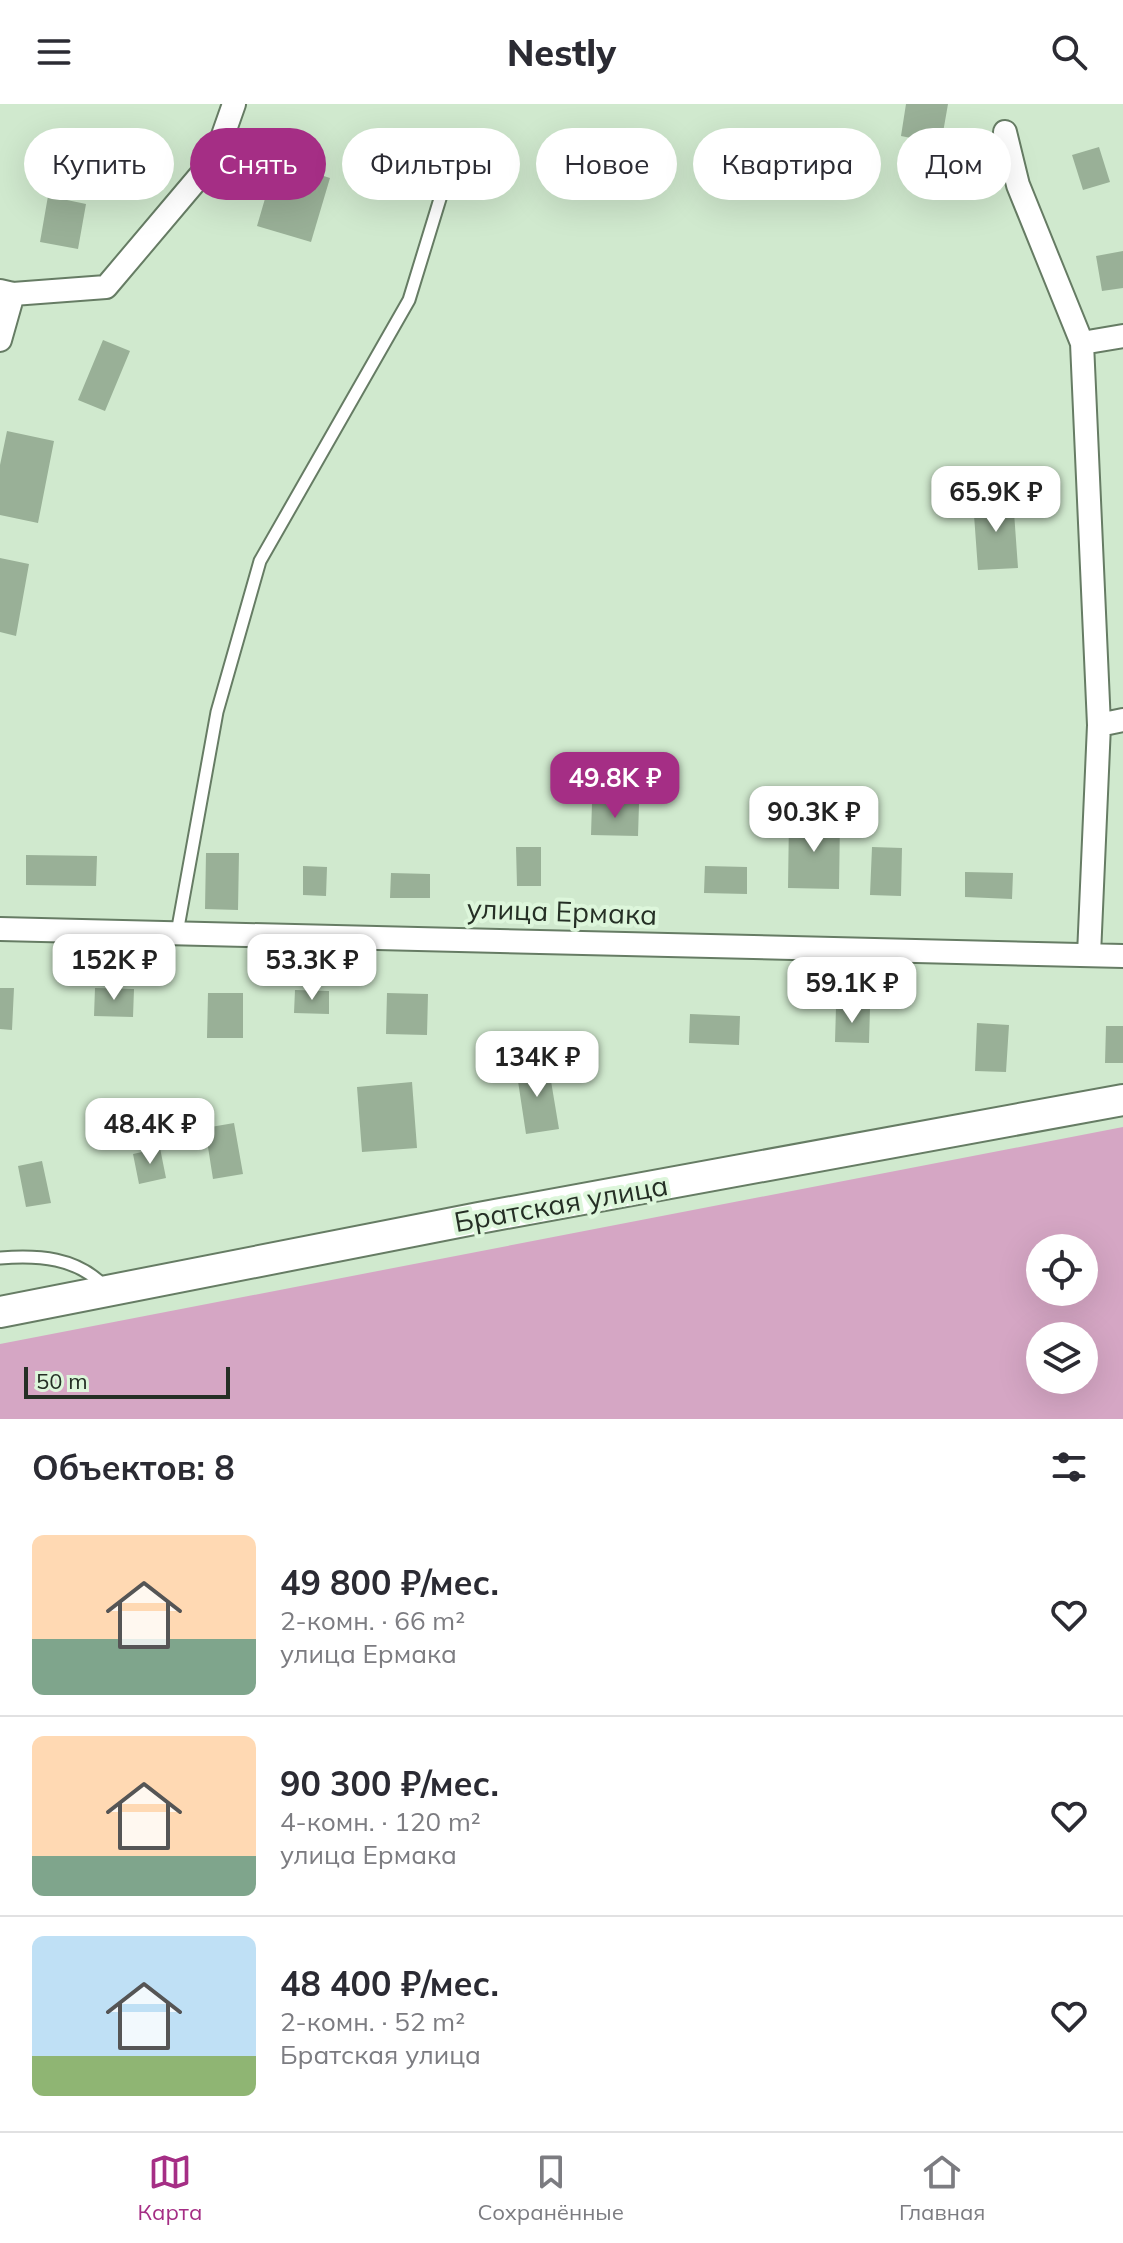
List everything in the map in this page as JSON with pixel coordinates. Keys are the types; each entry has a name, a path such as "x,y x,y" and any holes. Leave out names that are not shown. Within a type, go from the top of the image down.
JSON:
{"street":[{"path":"0,340 7,293 106,287 215,158 234,104"},
{"path":"1011,156 1018,185 1082,343 1099,725 1089,955"},
{"path":"1082,343 1123,336"},
{"path":"1099,725 1123,720"},
{"name":"улица Ермака","path":"0,929 1123,956"},
{"name":"Братская улица","path":"0,1312 495,1215 1123,1100"}],"lane":[{"path":"177,933 217,712 260,561 409,300 440,200"},
{"path":"0,1258 50,1257 76,1266 97,1279 108,1291"}],"shaded area":[{"path":"1123,1127 1123,1419 0,1419 0,1344"}],"building":[{"path":"906,104 948,104 944,128 902,128"},
{"path":"1099,147 1110,182 1083,190 1072,155"},
{"path":"47,200 86,204 78,249 40,242"},
{"path":"265,200 323,200 311,242 257,226"},
{"path":"1123,251 1123,288 1102,291 1096,256"},
{"path":"103,340 130,351 105,411 78,400"},
{"path":"7,431 54,441 38,523 0,515 0,465"},
{"path":"1013,498 1018,568 978,570 973,501"},
{"path":"0,558 29,564 16,636 0,632"},
{"path":"592,803 639,804 638,836 591,835"},
{"path":"789,818 840,819 839,889 788,888"},
{"path":"516,847 541,847 541,886 517,886"},
{"path":"872,847 902,848 901,896 870,895"},
{"path":"206,853 239,853 238,910 205,909"},
{"path":"26,855 97,856 96,886 26,885"},
{"path":"303,866 327,867 326,896 303,895"},
{"path":"705,866 747,867 747,894 704,893"},
{"path":"965,872 1013,873 1012,899 965,897"},
{"path":"391,873 430,874 430,898 390,898"},
{"path":"0,988 14,988 12,1030 0,1029"},
{"path":"95,988 134,989 133,1017 94,1016"},
{"path":"295,990 329,991 329,1014 294,1013"},
{"path":"208,993 243,993 243,1038 207,1038"},
{"path":"387,993 428,994 427,1035 386,1034"},
{"path":"836,1007 870,1008 869,1043 835,1042"},
{"path":"690,1014 740,1016 739,1045 689,1043"},
{"path":"977,1023 1009,1025 1006,1072 975,1071"},
{"path":"1106,1026 1123,1026 1123,1063 1105,1063"},
{"path":"548,1063 559,1129 526,1134 516,1068"},
{"path":"412,1082 417,1148 362,1152 357,1087"},
{"path":"234,1123 243,1174 213,1179 205,1128"},
{"path":"160,1148 166,1178 139,1184 133,1154"},
{"path":"42,1161 51,1203 26,1207 18,1166"}]}
